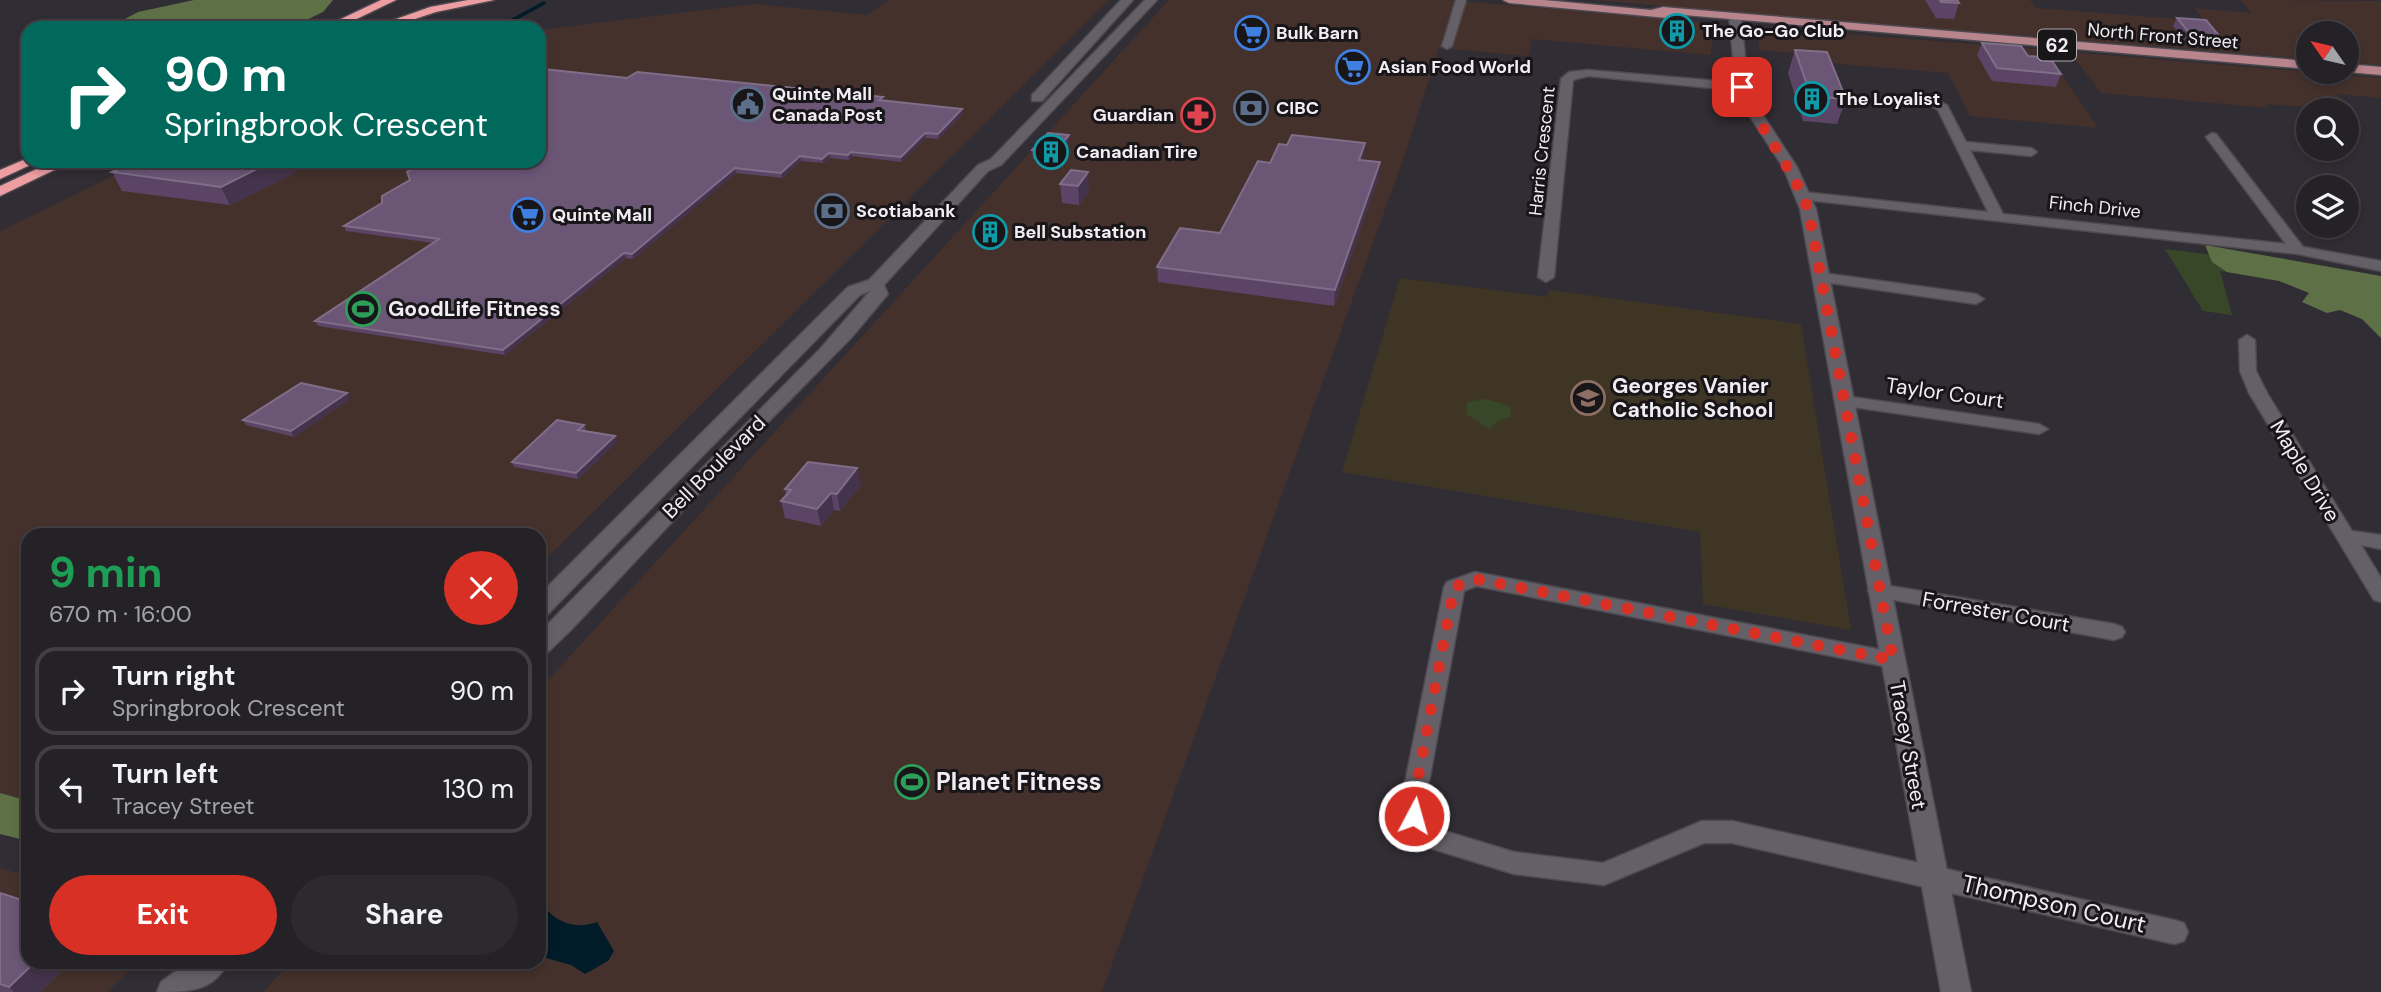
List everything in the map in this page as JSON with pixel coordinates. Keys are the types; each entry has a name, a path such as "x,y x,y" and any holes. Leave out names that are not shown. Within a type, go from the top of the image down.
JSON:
{"highway":[{"path":"329,21 365,0"},
{"path":"344,21 390,0"},
{"path":"398,21 434,9 488,0"},
{"path":"370,21 403,6"},
{"path":"0,175 21,166"},
{"path":"0,192 51,168"}],"main road":[{"name":"Bell Boulevard","path":"983,168 979,160 1127,0"},
{"name":"Bell Boulevard","path":"546,602 854,291 875,284 983,168 996,162 1151,0"},
{"name":"North Front Street","path":"1509,0 2296,64"},
{"name":"Tracey Street","path":"1735,19 1742,87 1750,106 1790,167 1804,196 1822,278 1956,992"},
{"path":"2359,69 2381,71"},
{"name":"Bell Boulevard","path":"546,640 732,447 849,332 880,294 875,284"},
{"path":"172,992 204,974"}],"street":[{"path":"1447,46 1461,0"},
{"name":"Harris Crescent","path":"1546,277 1567,79 1573,74 1588,73 1742,87"},
{"path":"1924,98 1943,108 1997,216"},
{"path":"2212,137 2298,250"},
{"path":"1962,145 2031,152"},
{"name":"Finch Drive","path":"1804,196 2298,250 2381,267"},
{"path":"1822,278 1976,299"},
{"name":"Maple Drive","path":"2247,340 2248,372 2258,393 2381,595"},
{"name":"Taylor Court","path":"1845,401 2039,429"},
{"path":"2344,536 2381,542"},
{"name":"Thompson Court","path":"1893,660 1475,579 1454,587 1415,793 1414,816 1429,837 1441,841 1514,863 1604,874 1702,832 1732,832 2174,932"},
{"name":"Forrester Court","path":"1879,591 2114,632"}],"shaded area":[{"name":"Quinte Mall","path":"889,0 1109,0 546,559 546,528 21,528 21,813 0,807 0,231 130,168 546,168 546,29 753,4 868,15"},
{"path":"1169,0 1447,0 1713,23 1711,55 1532,39 1528,56 1439,48 1405,154 1102,992 263,992 284,969 546,969 546,682"},
{"path":"1593,0 2030,0 2036,8 2205,21 2194,8 2252,13 2240,0 2381,1 2381,65 2359,63 2359,21 2296,21 2296,58"},
{"path":"1758,27 2045,50 2098,128 1970,116 1948,73 1828,63 1826,56 1759,50"},
{"path":"2070,52 2296,71 2296,84 2359,84 2359,76 2381,78 2381,98 2336,94 2340,98 2296,98 2296,106 2266,104 2269,108 2101,93"},
{"name":"Georges Vanier Catholic School","path":"1400,278 1547,297 1549,290 1801,324 1851,630 1703,604 1700,532 1342,472"},
{"path":"0,868 21,874 21,969 131,969 107,992 0,992"}],"green space":[{"path":"194,0 333,0 323,12 304,21 121,21 138,12"},
{"path":"2205,245 2381,276 2381,338 2362,319 2340,310 2327,313 2302,302 2309,293 2279,281 2227,272 2212,262"},
{"path":"2165,249 2311,267 2381,325 2286,282 2220,271 2232,315 2203,311"},
{"path":"1486,399 1510,406 1511,417 1499,420 1490,429 1466,414 1467,402"},
{"path":"0,793 21,799 21,839 0,834"}],"water":[{"path":"546,908 563,922 579,925 597,922 614,951 608,961 585,974 571,965 546,958"}],"building":[{"path":"1940,0 1957,0 1959,3 1941,2"},
{"path":"2177,18 2206,20 2221,38 2191,35"},
{"path":"1982,43 2021,46 2028,56 2050,58 2061,74 1997,68"},
{"path":"1795,50 1827,52 1846,99 1811,96"},
{"name":"Quinte Mall","path":"546,69 627,78 637,72 883,97 879,100 962,109 938,134 925,133 901,157 851,152 848,155 829,153 822,159 800,156 781,173 735,168 632,254 624,253 503,350 315,321 439,239 344,226 382,203 382,196 410,180 407,172 414,168 546,168"},
{"path":"1048,133 1069,135 1054,153 1032,150"},
{"name":"Canadian Tire","path":"1292,135 1365,143 1359,160 1380,162 1335,290 1157,267 1180,228 1220,233 1258,161 1270,163 1279,144 1287,145"},
{"path":"121,168 259,168 221,187 112,172"},
{"path":"1071,170 1088,172 1078,186 1060,184"},
{"path":"301,383 347,393 291,431 243,420"},
{"path":"557,420 584,425 578,430 615,436 576,473 512,462"},
{"path":"808,462 857,468 837,494 831,493 817,509 781,501 791,490 785,489"},
{"path":"0,893 21,900 21,969 28,969 9,987 0,984"}],"waterway":[{"path":"511,21 544,3"}],"place":[{"name":"The Go-Go Club","path":"1677,31"},
{"name":"Bulk Barn","path":"1252,33"},
{"name":"Asian Food World","path":"1353,67"},
{"name":"The Loyalist","path":"1812,99"},
{"name":"Quinte Mall Canada Post","path":"748,104"},
{"name":"CIBC","path":"1251,108"},
{"name":"Guardian","path":"1198,115"},
{"name":"Canadian Tire","path":"1051,152"},
{"name":"Scotiabank","path":"832,211"},
{"name":"Quinte Mall","path":"528,215"},
{"name":"Bell Substation","path":"990,232"},
{"name":"GoodLife Fitness","path":"363,309"},
{"name":"Georges Vanier Catholic School","path":"1588,398"},
{"name":"Planet Fitness","path":"912,782"}],"route":[{"path":"1414,816 1415,793 1454,587 1475,579 1893,660 1808,209 1790,167 1750,106 1742,87"}]}
